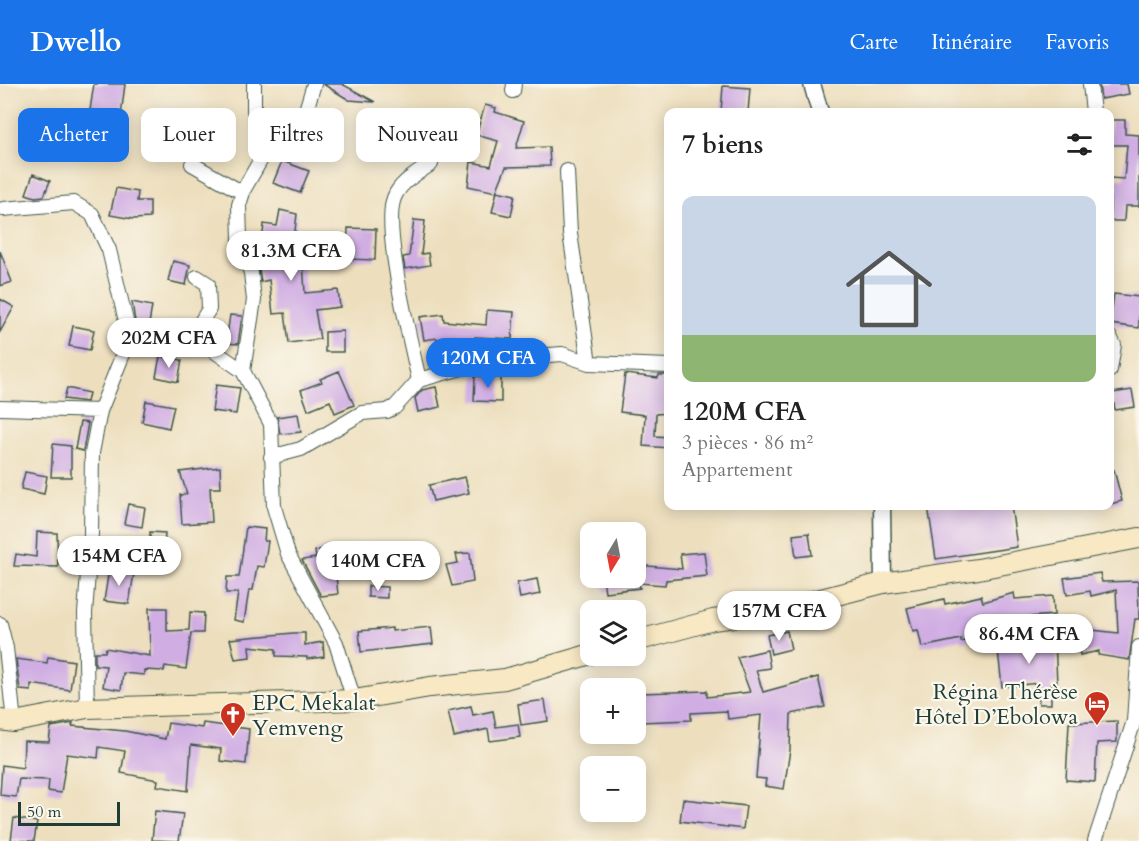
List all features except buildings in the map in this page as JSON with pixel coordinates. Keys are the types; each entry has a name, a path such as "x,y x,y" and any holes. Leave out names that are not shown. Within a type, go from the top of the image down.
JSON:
{"main road":[{"path":"646,637 713,620 767,614 884,583 978,569 1139,538"},
{"path":"7,721 87,708 354,700 430,687 505,679 580,657"}],"street":[{"path":"254,84 254,108"},
{"path":"307,108 314,84"},
{"path":"812,84 819,108"},
{"path":"1090,84 1093,108"},
{"path":"243,371 254,300 251,273 240,239 238,205 259,162"},
{"path":"192,164 236,189 244,189"},
{"path":"419,380 391,238 391,213 400,186 431,164"},
{"path":"567,171 570,232 589,363"},
{"path":"3,209 74,203 92,214 109,250 131,342"},
{"path":"189,342 209,309 208,284 197,277"},
{"path":"87,708 85,613 91,534 92,453 100,411 123,354 131,342 145,335 158,335 207,346 243,371 271,424 274,507 288,554 336,643 354,700"},
{"path":"271,457 301,448 362,413 387,411 395,407 419,380 490,360 562,354 589,363 664,366"},
{"path":"0,408 100,411"},
{"path":"882,510 884,583"},
{"path":"0,624 6,648 7,721"},
{"path":"1095,841 1134,720 1139,647"}],"place":[{"name":"Régina Thérèse Hôtel D’Ebolowa","path":"1097,727"},
{"name":"EPC Mekalat Yemveng","path":"233,738"}]}
